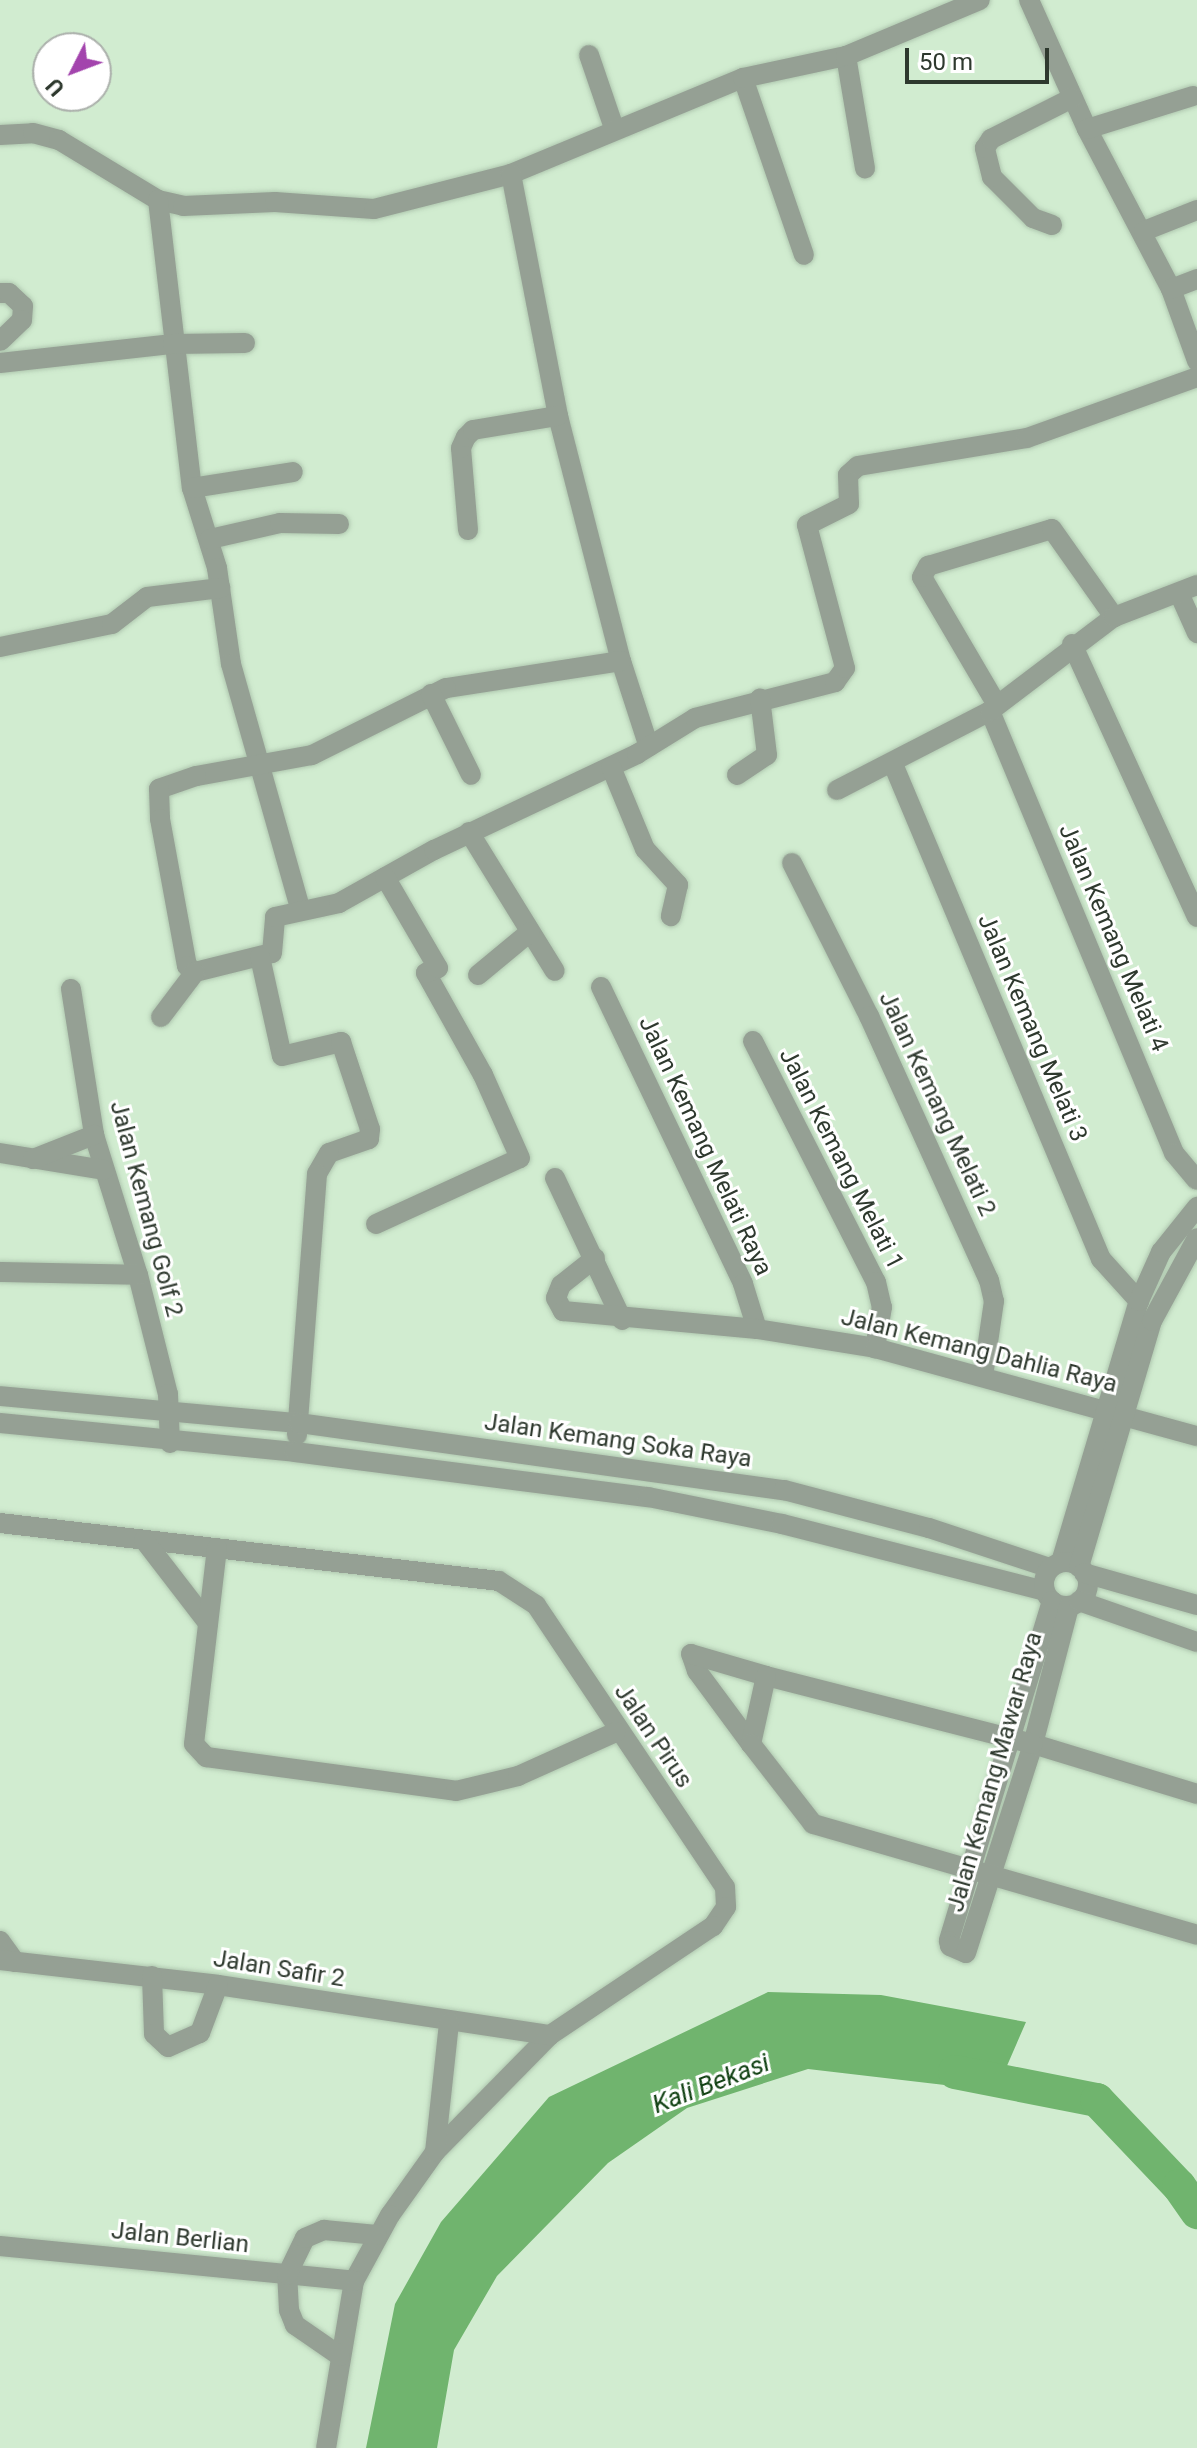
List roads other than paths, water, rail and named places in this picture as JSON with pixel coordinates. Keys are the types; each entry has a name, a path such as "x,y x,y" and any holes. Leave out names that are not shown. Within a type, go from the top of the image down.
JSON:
{"street":[{"path":"0,135 33,133 59,140 158,200 196,207 275,202 374,209 511,174 614,128 743,78 846,56 980,0"},
{"path":"1029,0 1087,129 1144,231 1171,289 1197,361"},
{"path":"589,55 614,128"},
{"path":"846,56 865,168"},
{"path":"743,78 804,255"},
{"path":"1087,129 1193,96"},
{"path":"1052,225 1033,218 992,177 985,148 991,139 1072,98"},
{"path":"511,174 558,416 621,661 649,747"},
{"path":"158,200 192,488 210,539 231,664 300,908"},
{"path":"1144,231 1197,210"},
{"path":"1171,289 1197,279"},
{"path":"0,293 9,293 23,306 22,320 0,341"},
{"path":"0,363 173,344 245,343"},
{"path":"161,1017 195,972 272,953 275,917 300,908 339,903 469,832 611,767 695,718 760,698 825,685 844,675 806,536 815,517 849,504 850,471 1027,438 1197,377"},
{"path":"468,530 461,448 466,437 473,430 558,416"},
{"path":"192,488 293,472"},
{"path":"210,539 280,523 339,524"},
{"name":"Jalan Kemang Melati 4","path":"1114,617 1052,529 928,566 922,577 994,708 1174,1153 1197,1180"},
{"path":"0,647 112,624 147,597 220,588"},
{"path":"837,790 893,764 994,708 1072,644 1114,617 1188,589 1197,633"},
{"path":"1072,644 1197,917"},
{"path":"195,972 181,957 157,794 196,776 312,755 431,694 621,661"},
{"path":"431,694 471,775"},
{"path":"737,775 767,755 760,698"},
{"name":"Jalan Kemang Melati 3","path":"893,764 1101,1259 1139,1301"},
{"path":"611,767 645,849 678,885 671,916"},
{"path":"469,832 555,971"},
{"name":"Jalan Kemang Melati 2","path":"792,863 869,1016 989,1280 994,1301 983,1376"},
{"path":"376,1224 520,1158 483,1075 426,973 438,968 385,877"},
{"path":"478,975 530,932"},
{"path":"260,957 282,1056 341,1042 370,1129 369,1139 329,1153 317,1174 307,1347 295,1452"},
{"name":"Jalan Kemang Melati Raya","path":"601,987 743,1284 757,1329"},
{"name":"Jalan Kemang Golf 2","path":"71,989 94,1135 138,1275 169,1411 170,1443"},
{"name":"Jalan Kemang Melati 1","path":"753,1041 876,1282 882,1307 875,1348"},
{"path":"33,1159 94,1135"},
{"path":"0,1153 104,1170"},
{"path":"555,1178 622,1320"},
{"path":"1117,1413 1139,1301 1161,1252 1197,1207"},
{"path":"1061,1600 1117,1413 1152,1321 1197,1238"},
{"name":"Jalan Kemang Dahlia Raya","path":"595,1258 561,1285 557,1307 570,1314 757,1329 875,1348 1197,1436"},
{"path":"0,1272 138,1275"},
{"name":"Jalan Kemang Soka Raya","path":"0,1396 299,1423 784,1490 1197,1605"},
{"path":"0,1423 170,1443 295,1452 648,1497 782,1524 1061,1600 1197,1642"},
{"name":"Jalan Pirus","path":"0,1523 499,1581 536,1605 616,1732 725,1887 726,1907 713,1926 550,2035 435,2152 377,2235 354,2281 326,2448"},
{"path":"144,1540 208,1623"},
{"path":"217,1548 194,1744 206,1757 456,1791 518,1776 616,1732"},
{"path":"1061,1600 1087,1582 1069,1567"},
{"name":"Jalan Kemang Mawar Raya","path":"1061,1600 1033,1744 970,1951 950,1946 969,1869 1010,1739 1061,1600"},
{"path":"1197,1794 1033,1744 691,1654 697,1671 813,1824 1197,1935"},
{"path":"751,1744 766,1676"},
{"path":"0,1941 8,1961"},
{"name":"Jalan Safir 2","path":"8,1961 218,1985 449,2023 550,2035"},
{"path":"152,1976 154,2034 168,2047 200,2033 218,1985"},
{"path":"435,2152 449,2023"},
{"path":"340,2356 295,2325 287,2275 305,2238 324,2230 377,2235"},
{"name":"Jalan Berlian","path":"0,2246 354,2281"}],"water":[{"path":"768,1992 881,1995 1026,2022 996,2091 808,2069 687,2108 608,2163 497,2276 454,2350 437,2448 366,2448 395,2304 441,2222 549,2097"}],"waterway":[{"name":"Kali Bekasi","path":"955,2072 1097,2100 1179,2186 1197,2212"}]}
